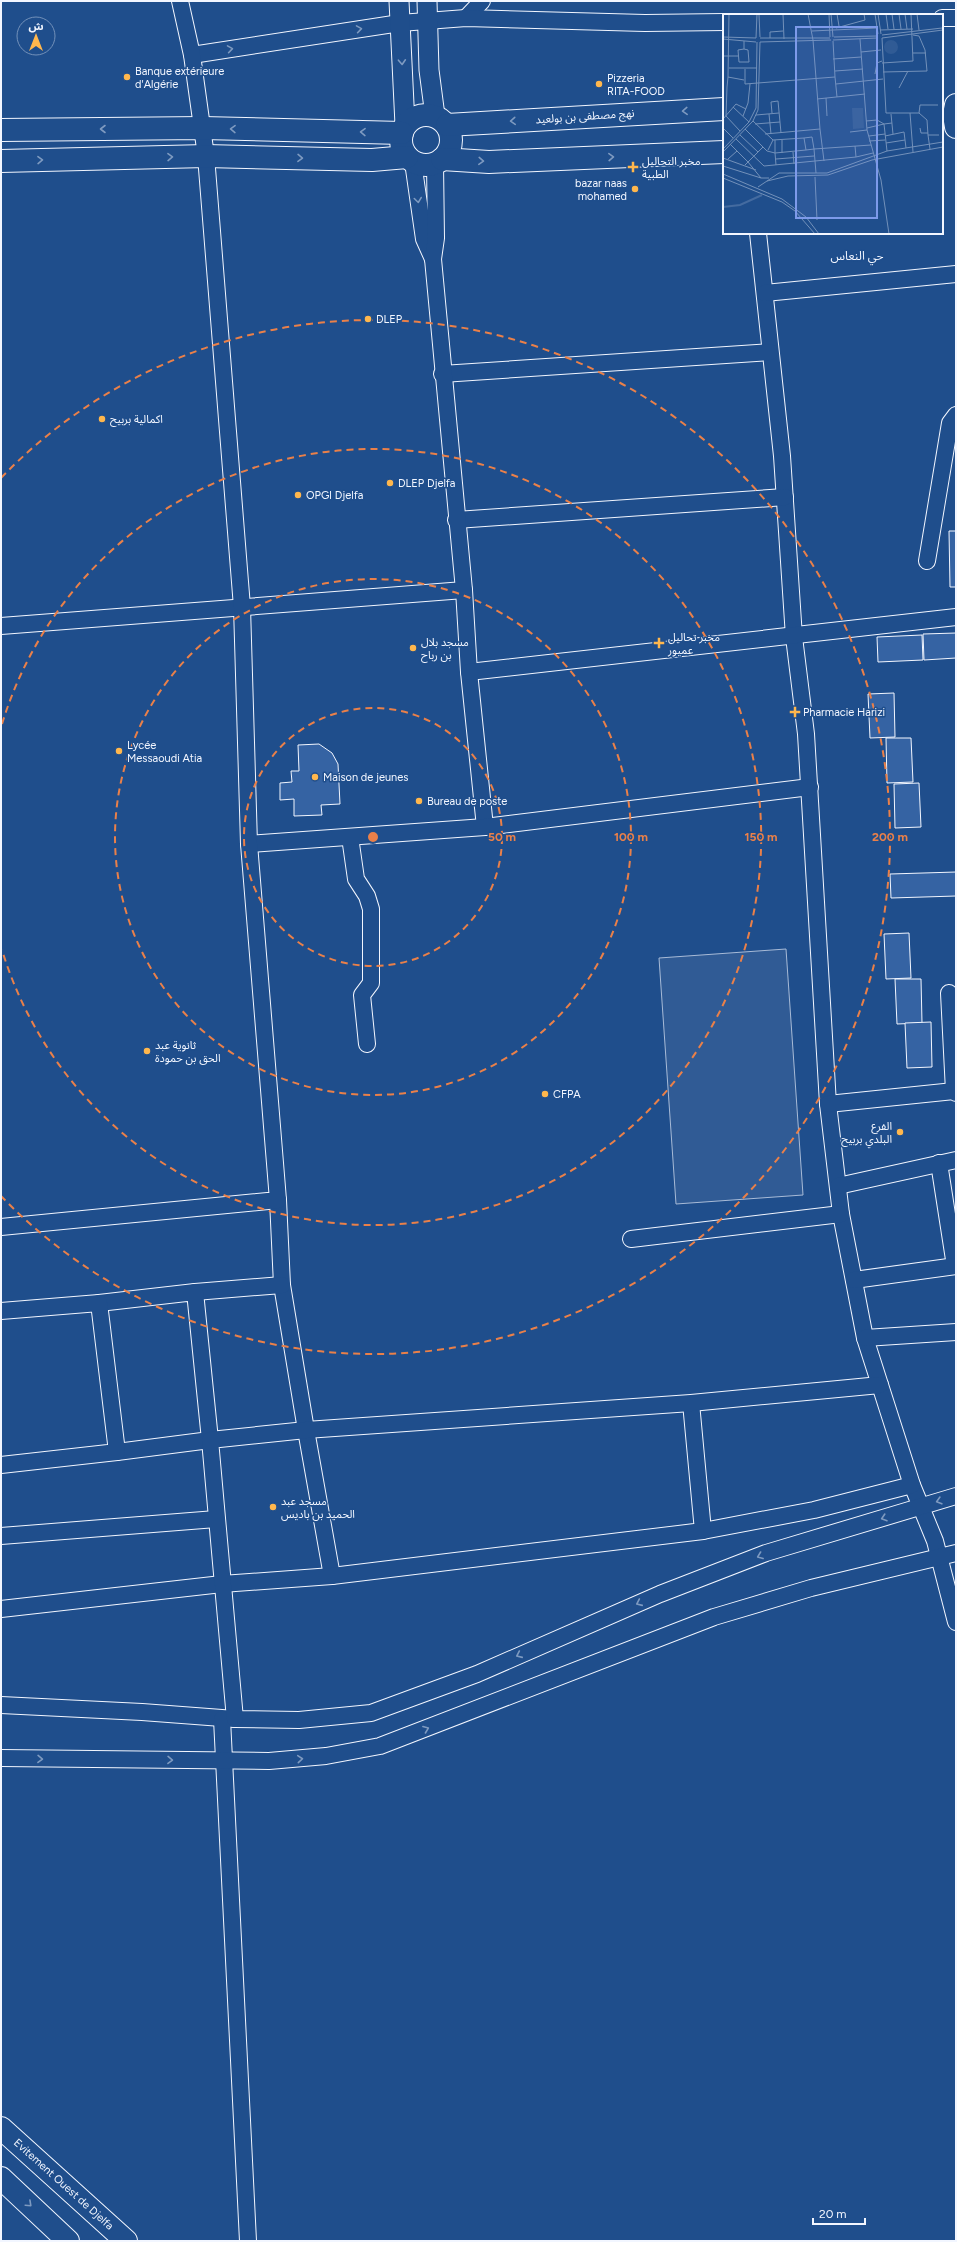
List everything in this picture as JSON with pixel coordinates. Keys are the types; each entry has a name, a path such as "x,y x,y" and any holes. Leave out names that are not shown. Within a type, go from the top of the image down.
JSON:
{"main road":[{"name":"نهج مصطفى بن بولعيد","path":"441,121 723,109"},
{"path":"1,130 203,128 403,129 418,116 441,121 452,139 448,154 439,161 427,165 410,159 372,160 206,156 1,161"},
{"path":"403,129 403,150 410,159"},
{"path":"943,135 956,133"},
{"path":"439,161 489,162 723,152"},
{"name":"Evitement Ouest de Djelfa","path":"1,2128 126,2241"},
{"path":"1,2178 68,2241"}],"street":[{"path":"180,1 192,55 206,156 242,608 249,844 278,1200 282,1285 332,1576"},
{"path":"399,1 403,129"},
{"path":"427,1 429,70 441,121"},
{"path":"466,18 482,1"},
{"path":"192,55 400,23 466,18 645,23 723,22"},
{"path":"943,18 956,18"},
{"path":"410,159 424,239 432,259"},
{"path":"439,161 436,238 432,259 456,520 464,590 469,672 485,827"},
{"path":"758,234 785,497 794,637 810,787 828,1104 841,1214 865,1338 912,1485 935,1541 956,1622"},
{"path":"764,293 956,274"},
{"path":"442,374 770,352"},
{"path":"927,561 950,423 956,415"},
{"path":"456,520 785,497"},
{"path":"1,626 464,590"},
{"path":"469,672 794,637 956,617"},
{"path":"249,844 485,827 810,787"},
{"path":"350,837 356,879 367,896 372,909 372,983 362,995 367,1044"},
{"path":"828,1104 955,1092 949,993"},
{"path":"838,1186 956,1160"},
{"path":"854,1280 955,1266 939,1164"},
{"path":"1,1227 278,1200"},
{"path":"631,1239 841,1214"},
{"path":"1,1311 282,1285"},
{"path":"195,1292 210,1440 222,1584 228,1719 223,1761 248,2241"},
{"path":"99,1303 117,1452"},
{"path":"865,1338 956,1332"},
{"path":"1,1465 306,1430 691,1403 880,1385"},
{"path":"691,1403 702,1531"},
{"path":"1,1609 222,1584 332,1576 702,1531 814,1510 912,1485"},
{"path":"1,1705 142,1712 228,1719 298,1720 372,1712 477,1674 660,1594 766,1554 924,1512 956,1496"},
{"path":"1,1536 216,1519"},
{"path":"1,1758 269,1761 326,1756 380,1746 714,1617 811,1588 956,1553"}],"shaded area":[{"path":"786,949 803,1195 676,1204 659,958"}],"building":[{"path":"949,531 956,531 956,587 950,587"},
{"path":"956,633 956,658 924,660 923,634"},
{"path":"922,635 923,660 878,662 877,637"},
{"path":"894,693 895,737 870,738 868,694"},
{"path":"886,738 911,738 913,782 887,783"},
{"name":"Maison de jeunes","path":"319,744 332,753 338,764 340,804 321,805 322,815 294,816 294,799 280,800 280,783 292,782 291,771 299,771 298,745"},
{"path":"919,783 921,827 895,828 894,784"},
{"path":"956,872 956,896 891,898 890,874"},
{"path":"909,933 911,978 886,979 884,934"},
{"path":"895,979 921,979 922,1023 897,1024"},
{"path":"931,1022 932,1067 907,1068 905,1023"}],"place":[{"name":"Banque extérieure d'Algérie","path":"127,77"},
{"name":"Pizzeria RITA-FOOD","path":"599,84"},
{"name":"مخبر التحاليل الطبية","path":"633,167"},
{"name":"bazar naas mohamed","path":"635,189"},
{"name":"DLEP","path":"368,319"},
{"name":"اكمالية بربيح","path":"102,419"},
{"name":"DLEP Djelfa","path":"390,483"},
{"name":"OPGI Djelfa","path":"298,495"},
{"name":"مخبر تحاليل عميور","path":"659,643"},
{"name":"مسجد بلال بن رباح","path":"413,648"},
{"name":"Pharmacie Harizi","path":"795,712"},
{"name":"Lycée Messaoudi Atia","path":"119,751"},
{"name":"Maison de jeunes","path":"315,777"},
{"name":"Bureau de poste","path":"419,801"},
{"name":"ثانوية عبد الحق بن حمودة","path":"147,1051"},
{"name":"CFPA","path":"545,1094"},
{"name":"الفرع البلدي بربيح","path":"900,1132"},
{"name":"مسجد عبد الحميد بن باديس","path":"273,1507"}],"district":[{"name":"حي النعاس","path":"857,256"}]}
